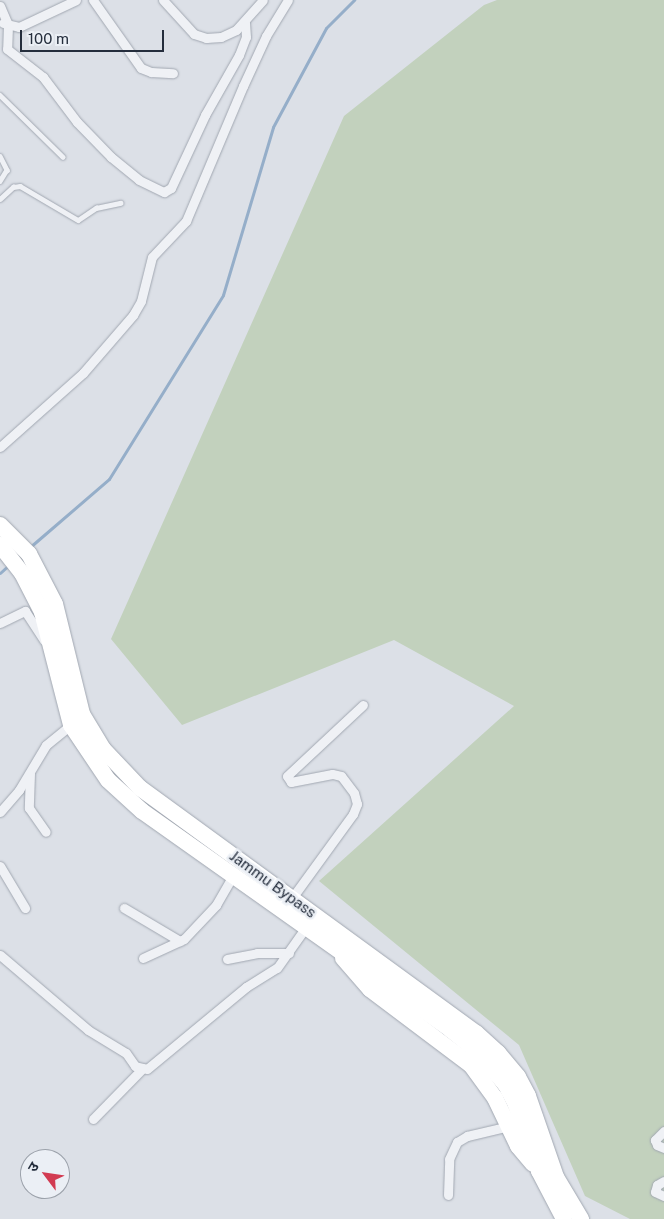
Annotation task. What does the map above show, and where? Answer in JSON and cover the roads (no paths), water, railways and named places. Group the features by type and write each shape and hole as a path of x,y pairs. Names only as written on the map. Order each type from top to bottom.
{"highway":[{"name":"Jammu Bypass","path":"0,525 15,537 36,581 71,725 108,780 124,797 476,1050 506,1085 516,1105 539,1172 564,1219"},
{"name":"Jammu Bypass","path":"0,545 36,581 55,604 82,714 103,748 140,788 476,1033 498,1053 518,1077 528,1096 556,1177 581,1219"},
{"path":"338,950 348,967 370,989 470,1066 495,1098 518,1146 539,1172"}],"street":[{"path":"4,24 19,27 76,0"},
{"path":"93,0 141,68 151,72 173,73"},
{"path":"163,0 199,37 221,37 236,30 263,0"},
{"path":"0,447 83,373 133,315 141,301 152,257 186,220 258,52 288,0"},
{"path":"0,6 7,49 43,76 77,122 111,157 139,180 164,192 173,184 208,108 240,55 246,36 245,21"},
{"path":"0,623 22,611 27,612 51,648"},
{"path":"292,898 353,814 357,804 354,793 341,776 332,774 291,782 287,776 363,705"},
{"path":"0,812 46,745 71,725"},
{"path":"30,770 29,808 46,832"},
{"path":"0,866 25,908"},
{"path":"143,958 180,942 216,905 234,876"},
{"path":"124,908 180,942"},
{"path":"0,954 88,1030 126,1053 132,1064 143,1068 154,1066 162,1054 246,987 277,968 306,927"},
{"path":"227,959 257,953 289,953"},
{"path":"93,1119 143,1068"},
{"path":"448,1195 448,1159 457,1142 467,1136 509,1126"},
{"path":"664,1131 655,1140 656,1145 664,1148"},
{"path":"664,1181 657,1185 655,1192 664,1196"}],"lane":[{"path":"0,95 63,157"},
{"path":"0,156 7,170 0,181"},
{"path":"0,199 13,187 20,186 78,220 96,208 120,203"}],"waterway":[{"path":"30,547 109,479 223,295 273,127 326,28 354,0"},
{"path":"0,573 9,565"}]}
